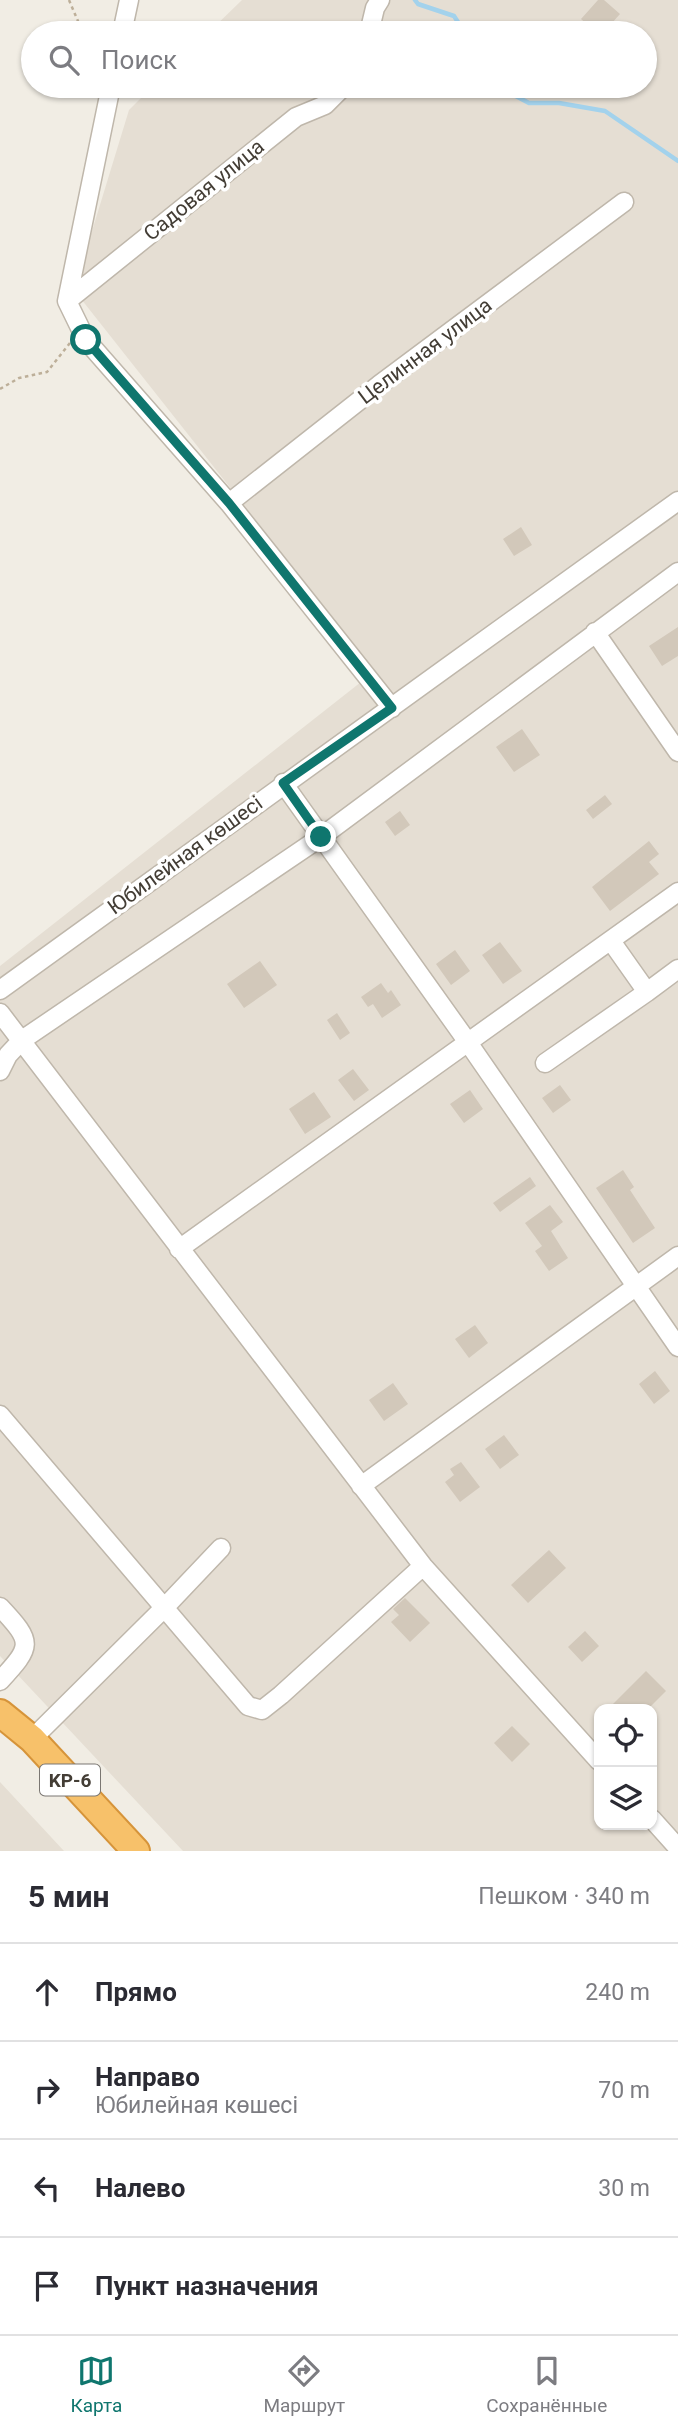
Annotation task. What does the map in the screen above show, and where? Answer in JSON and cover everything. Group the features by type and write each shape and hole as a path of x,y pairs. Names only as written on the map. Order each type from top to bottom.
{"highway":[{"name":"KP-6","path":"0,1713 32,1740 136,1851"}],"street":[{"path":"125,21 129,0"},
{"path":"372,21 380,0"},
{"path":"109,98 67,301 95,351 229,503 392,708"},
{"name":"Садовая улица","path":"67,301 296,117 325,105 332,98"},
{"name":"Целинная улица","path":"229,503 379,384 624,202"},
{"name":"Юбилейная көшесі","path":"0,990 283,783 392,708 678,501"},
{"path":"0,1071 8,1055 22,1040 321,837 678,572"},
{"path":"596,632 678,752"},
{"path":"283,783 467,1041 678,1348"},
{"path":"179,1249 678,892"},
{"path":"611,941 647,992"},
{"path":"545,1063 678,969"},
{"path":"0,1013 423,1566 594,1755"},
{"path":"361,1486 678,1256"},
{"path":"0,1415 248,1706 262,1710 423,1566"},
{"path":"32,1740 221,1548"},
{"path":"0,1607 20,1629 25,1642 23,1656 0,1681"},
{"path":"657,1825 678,1848"}],"path":[{"path":"69,0 78,21"},
{"path":"0,389 19,378 47,372 80,328"}],"shaded area":[{"path":"242,0 678,0 678,1851 183,1851 0,1656 0,966 375,671 74,290 129,110 141,98 657,98 657,21 220,21"},
{"path":"0,1782 64,1851 0,1851"}],"building":[{"path":"598,0 604,0 620,14 614,21 581,19"},
{"path":"521,527 532,545 514,556 503,539"},
{"path":"678,627 678,656 662,666 649,646"},
{"path":"522,729 540,755 514,772 496,747"},
{"path":"605,795 612,804 593,819 586,810"},
{"path":"400,811 410,825 395,836 385,822"},
{"path":"649,841 659,854 649,862 659,874 610,911 592,887"},
{"path":"500,942 522,971 503,984 482,955"},
{"path":"455,950 470,971 451,985 436,964"},
{"path":"260,961 277,985 244,1008 227,984"},
{"path":"381,983 388,993 391,990 401,1005 382,1018 373,1004 368,1007 361,997"},
{"path":"337,1013 350,1033 340,1040 327,1020"},
{"path":"353,1069 369,1090 354,1101 338,1080"},
{"path":"560,1085 571,1100 553,1113 542,1098"},
{"path":"470,1090 483,1109 464,1123 450,1104"},
{"path":"314,1092 331,1117 305,1134 289,1109"},
{"path":"623,1170 634,1187 630,1190 655,1228 633,1243 596,1188"},
{"path":"530,1177 536,1186 500,1212 493,1203"},
{"path":"550,1205 563,1222 551,1231 568,1258 549,1271 535,1251 542,1246 525,1223"},
{"path":"475,1325 488,1343 469,1358 455,1339"},
{"path":"655,1371 670,1391 654,1404 639,1384"},
{"path":"393,1383 408,1404 384,1421 369,1400"},
{"path":"504,1435 519,1455 500,1469 485,1449"},
{"path":"461,1462 480,1487 460,1502 445,1482 454,1475 450,1469"},
{"path":"549,1550 566,1568 528,1603 511,1585"},
{"path":"405,1598 430,1623 410,1642 391,1622 399,1615 393,1609"},
{"path":"585,1631 599,1646 582,1662 568,1647"},
{"path":"646,1671 666,1691 653,1704 613,1704"},
{"path":"512,1726 530,1744 512,1762 494,1743"}],"waterway":[{"path":"415,0 418,4 454,16 457,21"},
{"path":"520,98 529,103 559,103 605,111 678,161"}],"route":[{"path":"86,340 229,503 392,708 283,783 321,837"}]}
